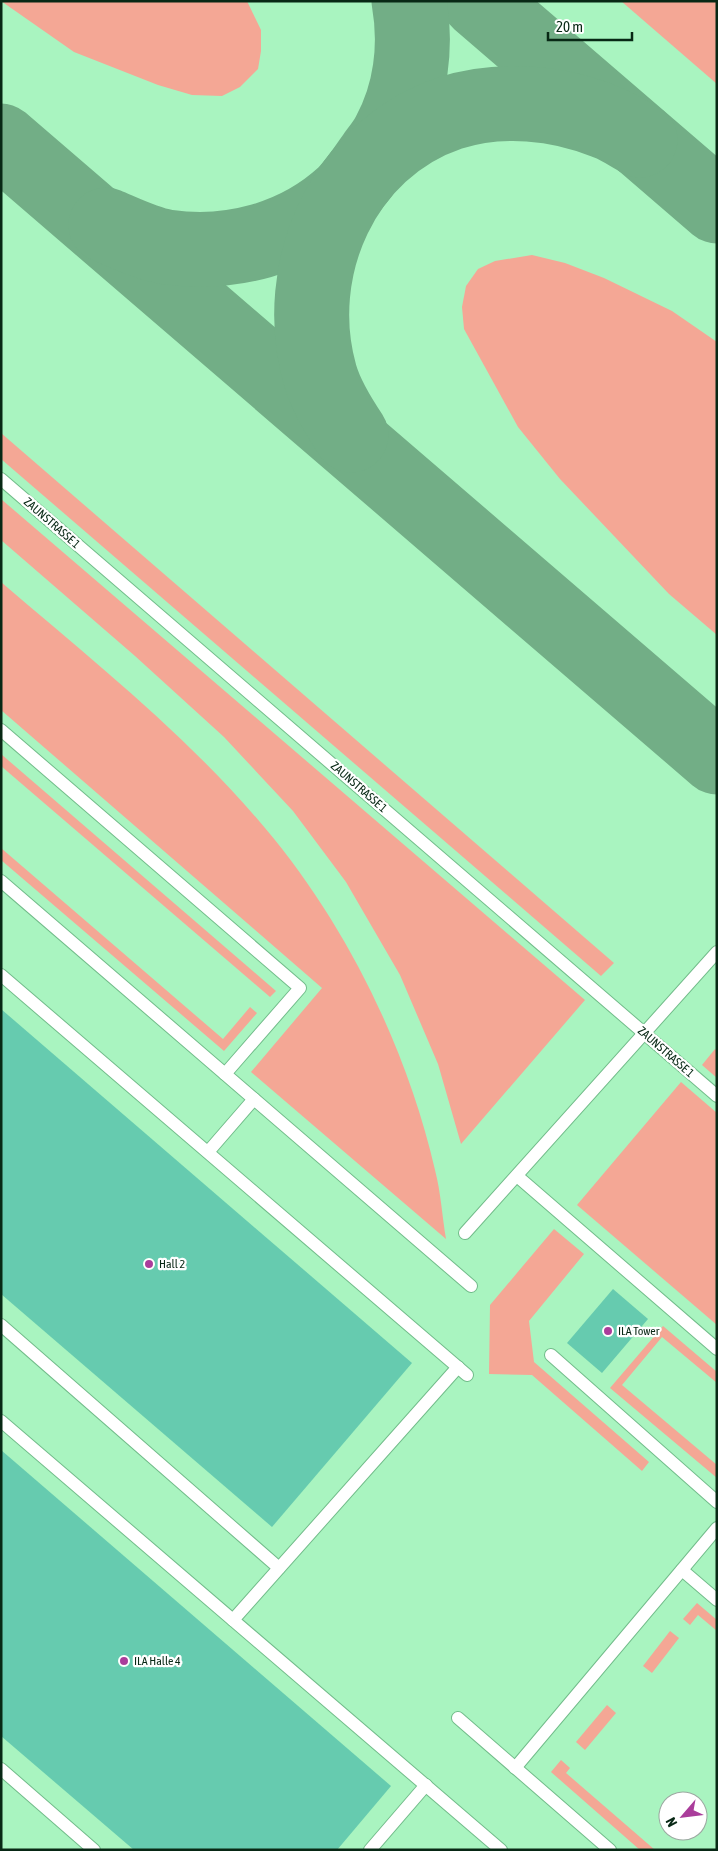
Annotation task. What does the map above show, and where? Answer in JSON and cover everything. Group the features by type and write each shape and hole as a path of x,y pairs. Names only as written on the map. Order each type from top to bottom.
{"lane":[{"name":"ZAUNSTRASSE 1","path":"1,479 717,1096"},
{"path":"1,730 300,988 225,1074"},
{"path":"1,881 471,1286"},
{"path":"465,1233 717,952"},
{"path":"1,975 462,1371 233,1620"},
{"path":"208,1152 254,1099"},
{"path":"516,1176 717,1349"},
{"path":"1,1325 279,1568"},
{"path":"551,1355 717,1502"},
{"path":"1,1421 501,1850"},
{"path":"515,1768 717,1528"},
{"path":"682,1570 717,1600"},
{"path":"458,1718 610,1850"},
{"path":"1,1770 94,1850"},
{"path":"370,1850 426,1785"}],"shaded area":[{"path":"1,1 247,1 261,30 261,51 258,69 240,87 222,96 192,95 158,85 74,52"},
{"path":"621,1 717,1 717,84"},
{"path":"532,255 565,263 604,278 672,311 717,342 717,635 669,594 560,479 518,427 464,329 462,307 466,286 478,269 495,261"},
{"path":"1,433 614,963 601,976 1,459"},
{"path":"1,499 585,1000 461,1144 438,1064 400,975 346,882 293,811 224,737 135,656 1,540"},
{"path":"1,582 172,730 204,762 265,828 322,905 370,989 408,1079 423,1124 435,1170 446,1239 251,1072 322,988 1,710"},
{"path":"1,754 276,991 270,997 1,766"},
{"path":"1,848 223,1039 250,1007 257,1013 224,1051 1,860"},
{"path":"715,1049 717,1051 717,1078 702,1065"},
{"path":"681,1082 717,1113 717,1325 577,1205"},
{"path":"554,1229 584,1254 529,1321 534,1362 649,1462 642,1471 532,1375 489,1374 490,1305"},
{"path":"663,1326 717,1372 717,1383 662,1337 622,1385 717,1465 717,1478 610,1388"},
{"path":"697,1603 717,1620 717,1631 698,1615 690,1625 683,1619"},
{"path":"670,1631 679,1638 652,1673 643,1666"},
{"path":"607,1705 616,1713 585,1750 576,1742"},
{"path":"561,1760 570,1768 566,1773 655,1850 640,1850 551,1772"}],"building":[{"name":"Hall 2","path":"1,1009 412,1363 272,1527 1,1294"},
{"name":"ILA Tower","path":"613,1289 648,1319 602,1373 567,1343"},
{"name":"ILA Halle 4","path":"1,1450 391,1786 337,1850 134,1850 1,1736"}],"taxiway":[{"path":"106,225 159,246 214,249 261,241 284,233 305,223 325,210 344,195 356,181 386,140 397,119 407,86 412,52 409,1"},
{"path":"479,1 717,206"},
{"path":"351,435 329,398 320,375 313,335 313,294 320,255 334,218 354,184 380,154 412,130 450,113 489,105 529,104 568,110 588,115 615,126 640,140"},
{"path":"1,141 717,757"}],"place":[{"name":"Hall 2","path":"149,1264"},
{"name":"ILA Tower","path":"608,1331"},
{"name":"ILA Halle 4","path":"124,1661"}]}
